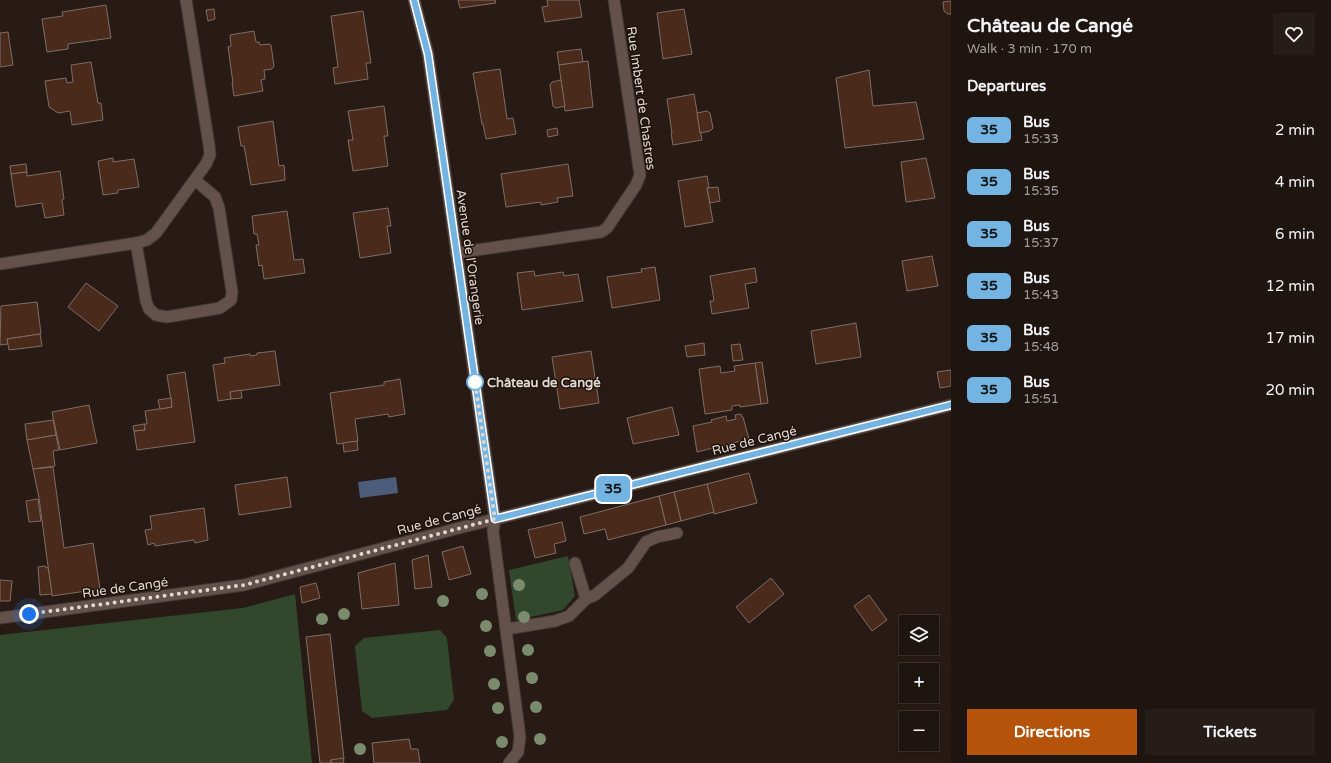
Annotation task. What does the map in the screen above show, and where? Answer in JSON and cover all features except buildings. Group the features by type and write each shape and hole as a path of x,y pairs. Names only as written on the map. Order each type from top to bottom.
{"street":[{"path":"0,264 136,244 147,240 156,232 195,180 206,164 210,155 186,0"},
{"name":"Avenue de l'Orangerie","path":"414,0 428,54 495,519 493,531 520,737 518,752 509,763"},
{"name":"Rue Imbert de Chastres","path":"456,253 601,232 607,228 636,185 640,176 614,0"},
{"path":"136,244 146,301 150,310 156,315 167,317 220,308 231,300 232,292 219,208 215,197 195,180"},
{"name":"Rue de Cangé","path":"0,618 244,585 495,519 951,405"},
{"path":"507,629 555,621 570,616 586,599 596,595 628,568 646,542 657,537 677,533"},
{"path":"575,563 586,599"}],"green space":[{"path":"568,556 575,596 563,610 516,620 509,570"},
{"path":"295,594 312,763 0,763 0,635 243,608"},
{"path":"440,630 447,638 454,700 447,710 372,718 362,711 355,646 364,638"}],"water":[{"path":"396,477 398,493 360,498 358,482"}],"bus line":[{"name":"35","path":"414,0 428,54 495,519 951,405"}],"place":[{"name":"Château de Cangé","path":"475,382"}],"route":[{"path":"29,614 244,585 495,519 475,382"}]}
